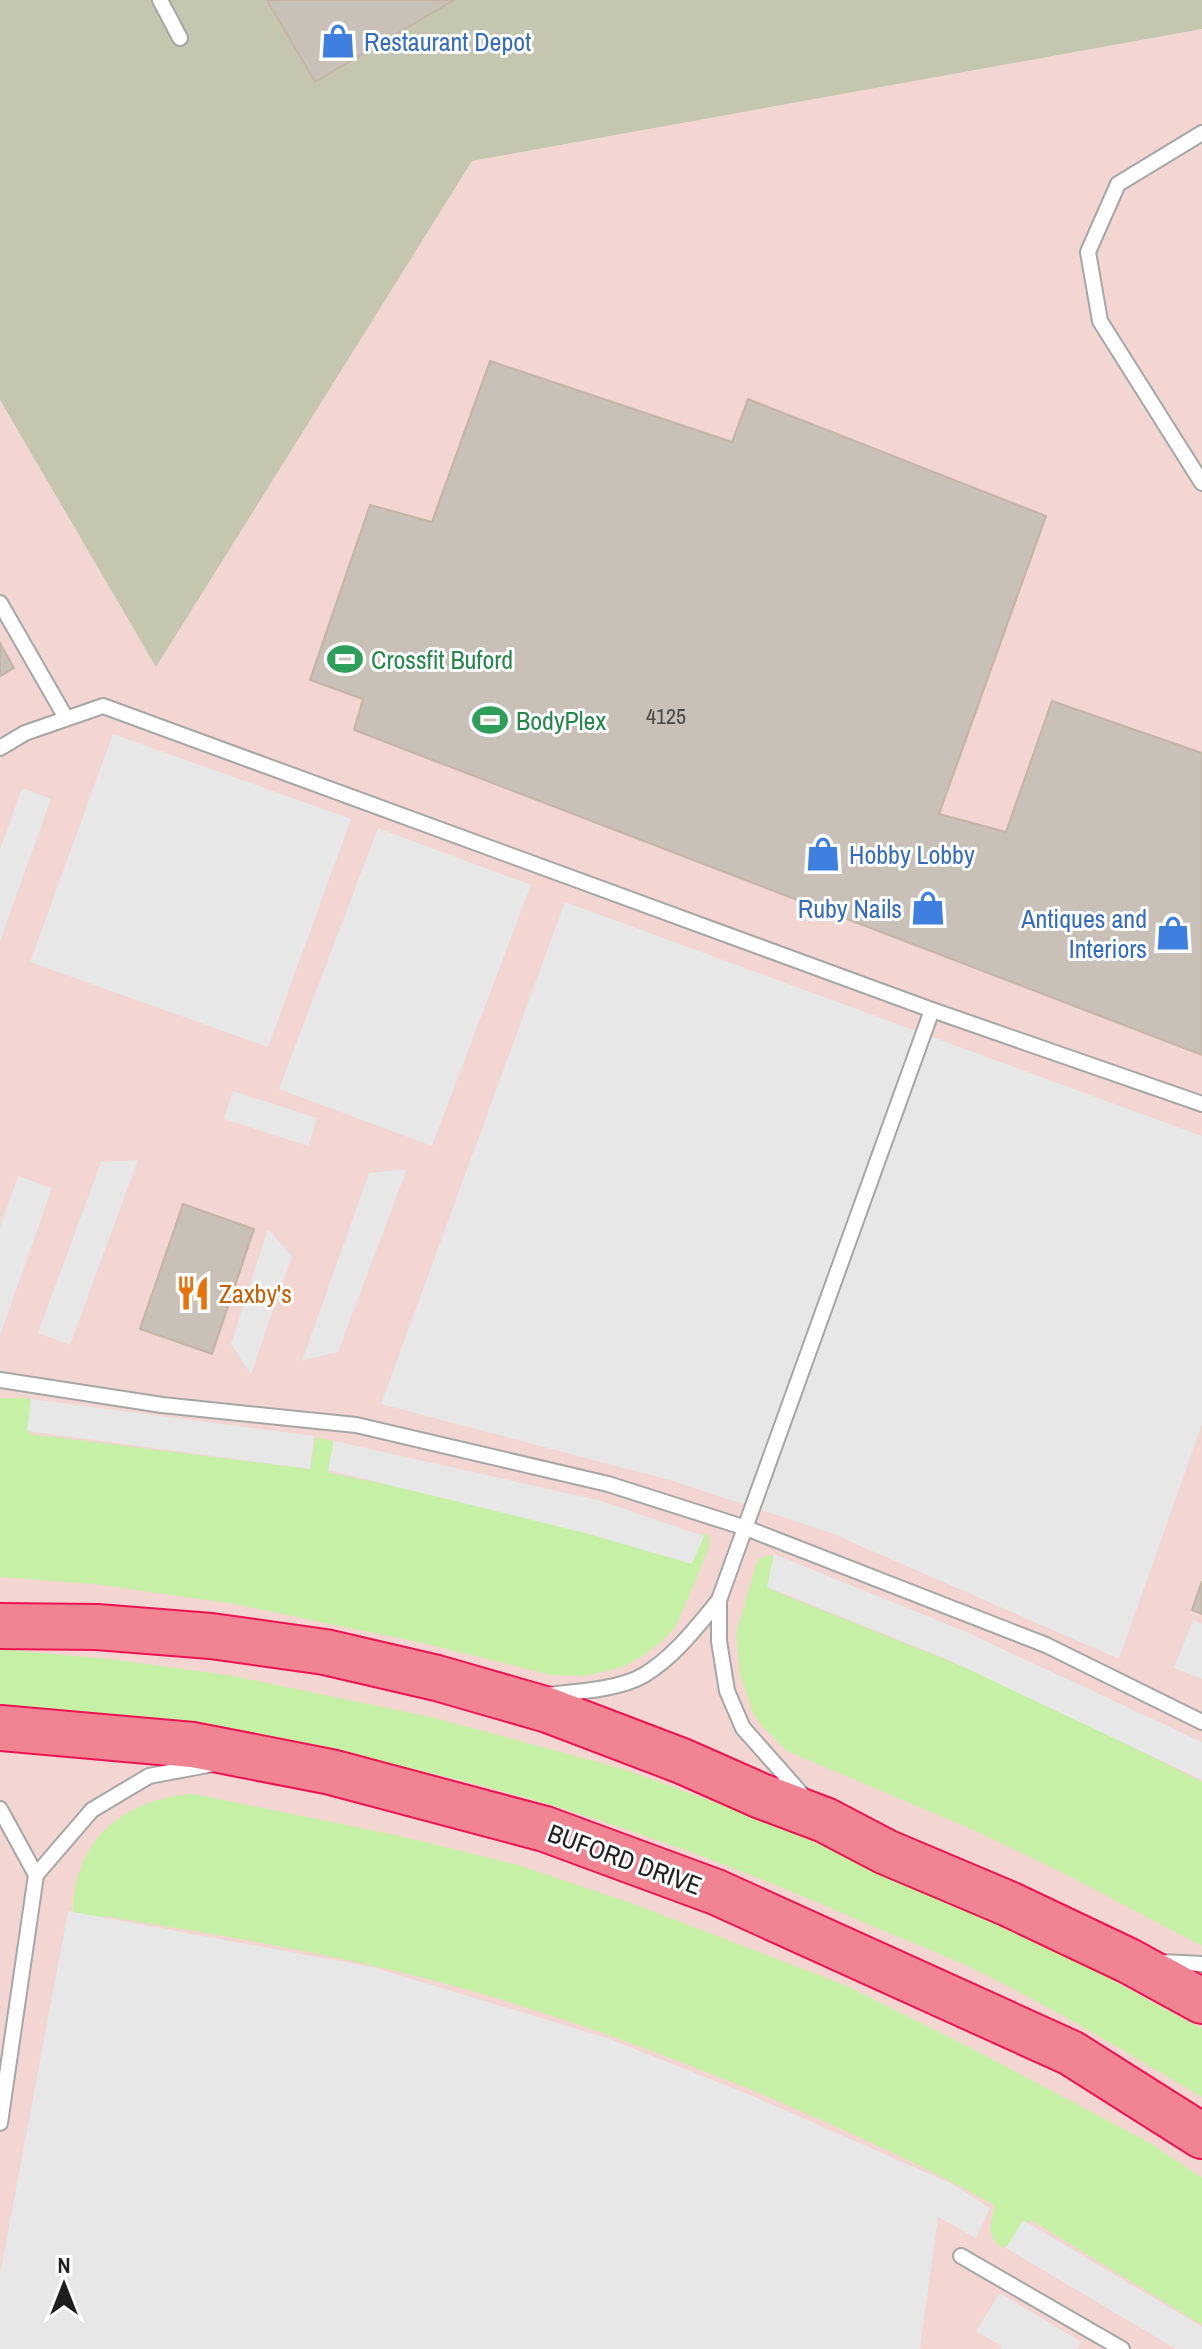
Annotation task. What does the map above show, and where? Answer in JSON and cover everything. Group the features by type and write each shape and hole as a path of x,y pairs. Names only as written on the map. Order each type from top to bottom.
{"highway":[{"path":"0,1626 97,1627 211,1636 325,1652 437,1678 548,1710 825,1820 886,1852 1009,1904 1129,1961 1202,2001"},
{"name":"BUFORD DRIVE","path":"0,1728 193,1745 331,1772 545,1829 716,1892 1071,2053 1202,2136"}],"lane":[{"path":"160,0 180,38"},
{"path":"1202,133 1118,184 1088,252 1100,321 1202,483"},
{"path":"0,603 66,718"},
{"path":"0,748 25,733 103,706 932,1010 1202,1104"},
{"path":"509,1699 601,1689 642,1676 683,1644 719,1600 932,1010"},
{"path":"0,1380 162,1405 356,1425 608,1484 746,1528 1046,1645 1202,1722"},
{"path":"719,1600 719,1641 727,1691 743,1728 825,1820"},
{"path":"0,2123 36,1875 92,1810 149,1776 252,1757"},
{"path":"0,1809 36,1875"},
{"path":"1129,1961 1202,1964"},
{"path":"961,2256 1113,2347"}],"shaded area":[{"path":"0,0 1202,0 1202,29 472,161 156,667 0,400"},
{"path":"1202,29 1202,2349 0,2349 0,400 156,666 472,161"},
{"path":"113,734 351,819 268,1047 30,962"},
{"path":"22,788 51,799 0,941 0,850"},
{"path":"378,828 531,885 432,1146 279,1089"},
{"path":"565,902 1202,1136 1202,1424 1119,1659 831,1533 673,1481 381,1404"},
{"path":"233,1091 317,1118 308,1146 224,1119"},
{"path":"138,1160 70,1345 38,1333 101,1162"},
{"path":"407,1169 338,1352 302,1361 369,1173"},
{"path":"18,1176 52,1188 0,1336 0,1227"},
{"path":"268,1229 292,1256 251,1374 231,1344"},
{"path":"31,1399 314,1436 310,1469 27,1431"},
{"path":"334,1441 598,1500 704,1536 692,1564 585,1533 328,1470"},
{"path":"774,1554 964,1631 1202,1742 1202,1780 951,1661 767,1587"},
{"path":"1193,1620 1202,1624 1202,1679 1174,1668"},
{"path":"68,1911 372,1967 607,2038 755,2097 952,2184 990,2208 976,2238 938,2217 920,2349 0,2349 0,2274"},
{"path":"1023,2220 1202,2327 1202,2349 1176,2349 1006,2248"},
{"path":"1000,2293 1081,2342 1077,2349 1000,2349 1001,2346 976,2331"}],"green space":[{"path":"0,1398 29,1398 32,1402 30,1434 310,1469 316,1437 332,1441 334,1447 329,1473 419,1491 696,1535 706,1534 709,1536 709,1548 676,1626 663,1640 623,1667 585,1676 552,1675 427,1644 235,1604 94,1584 0,1577"},
{"path":"768,1555 775,1559 769,1589 1004,1683 1202,1782 1202,1946 976,1831 787,1751 761,1725 753,1712 740,1674 736,1634 756,1565 759,1559"},
{"path":"0,1649 117,1660 233,1676 435,1718 623,1769 802,1834 1039,1940 1202,2029 1202,2097 1048,2007 966,1965 755,1877 594,1819 486,1787 349,1755 210,1730 0,1704"},
{"path":"194,1794 400,1836 518,1865 631,1903 845,1985 967,2046 1150,2143 1202,2178 1202,2325 1031,2220 1003,2248 992,2234 994,2205 963,2188 838,2127 601,2032 458,1987 329,1956 104,1916 99,1921 73,1920 81,1869 91,1848 105,1830 144,1805"}],"building":[{"name":"Restaurant Depot","path":"267,0 454,0 315,82"},
{"path":"490,361 732,442 748,399 1046,516 939,814 1006,832 1052,701 1202,753 1202,1055 354,730 363,699 310,680 370,505 432,522"},
{"path":"0,643 14,668 0,676"},
{"name":"Zaxby's","path":"183,1204 254,1229 212,1354 140,1329"},
{"path":"1202,1581 1202,1614 1192,1610"}],"place":[{"name":"Restaurant Depot","path":"338,41"},
{"name":"Crossfit Buford","path":"345,659"},
{"name":"BodyPlex","path":"490,720"},
{"name":"Hobby Lobby","path":"823,854"},
{"name":"Ruby Nails","path":"928,908"},
{"name":"Antiques and Interiors","path":"1173,933"},
{"name":"Zaxby's","path":"193,1293"}]}
